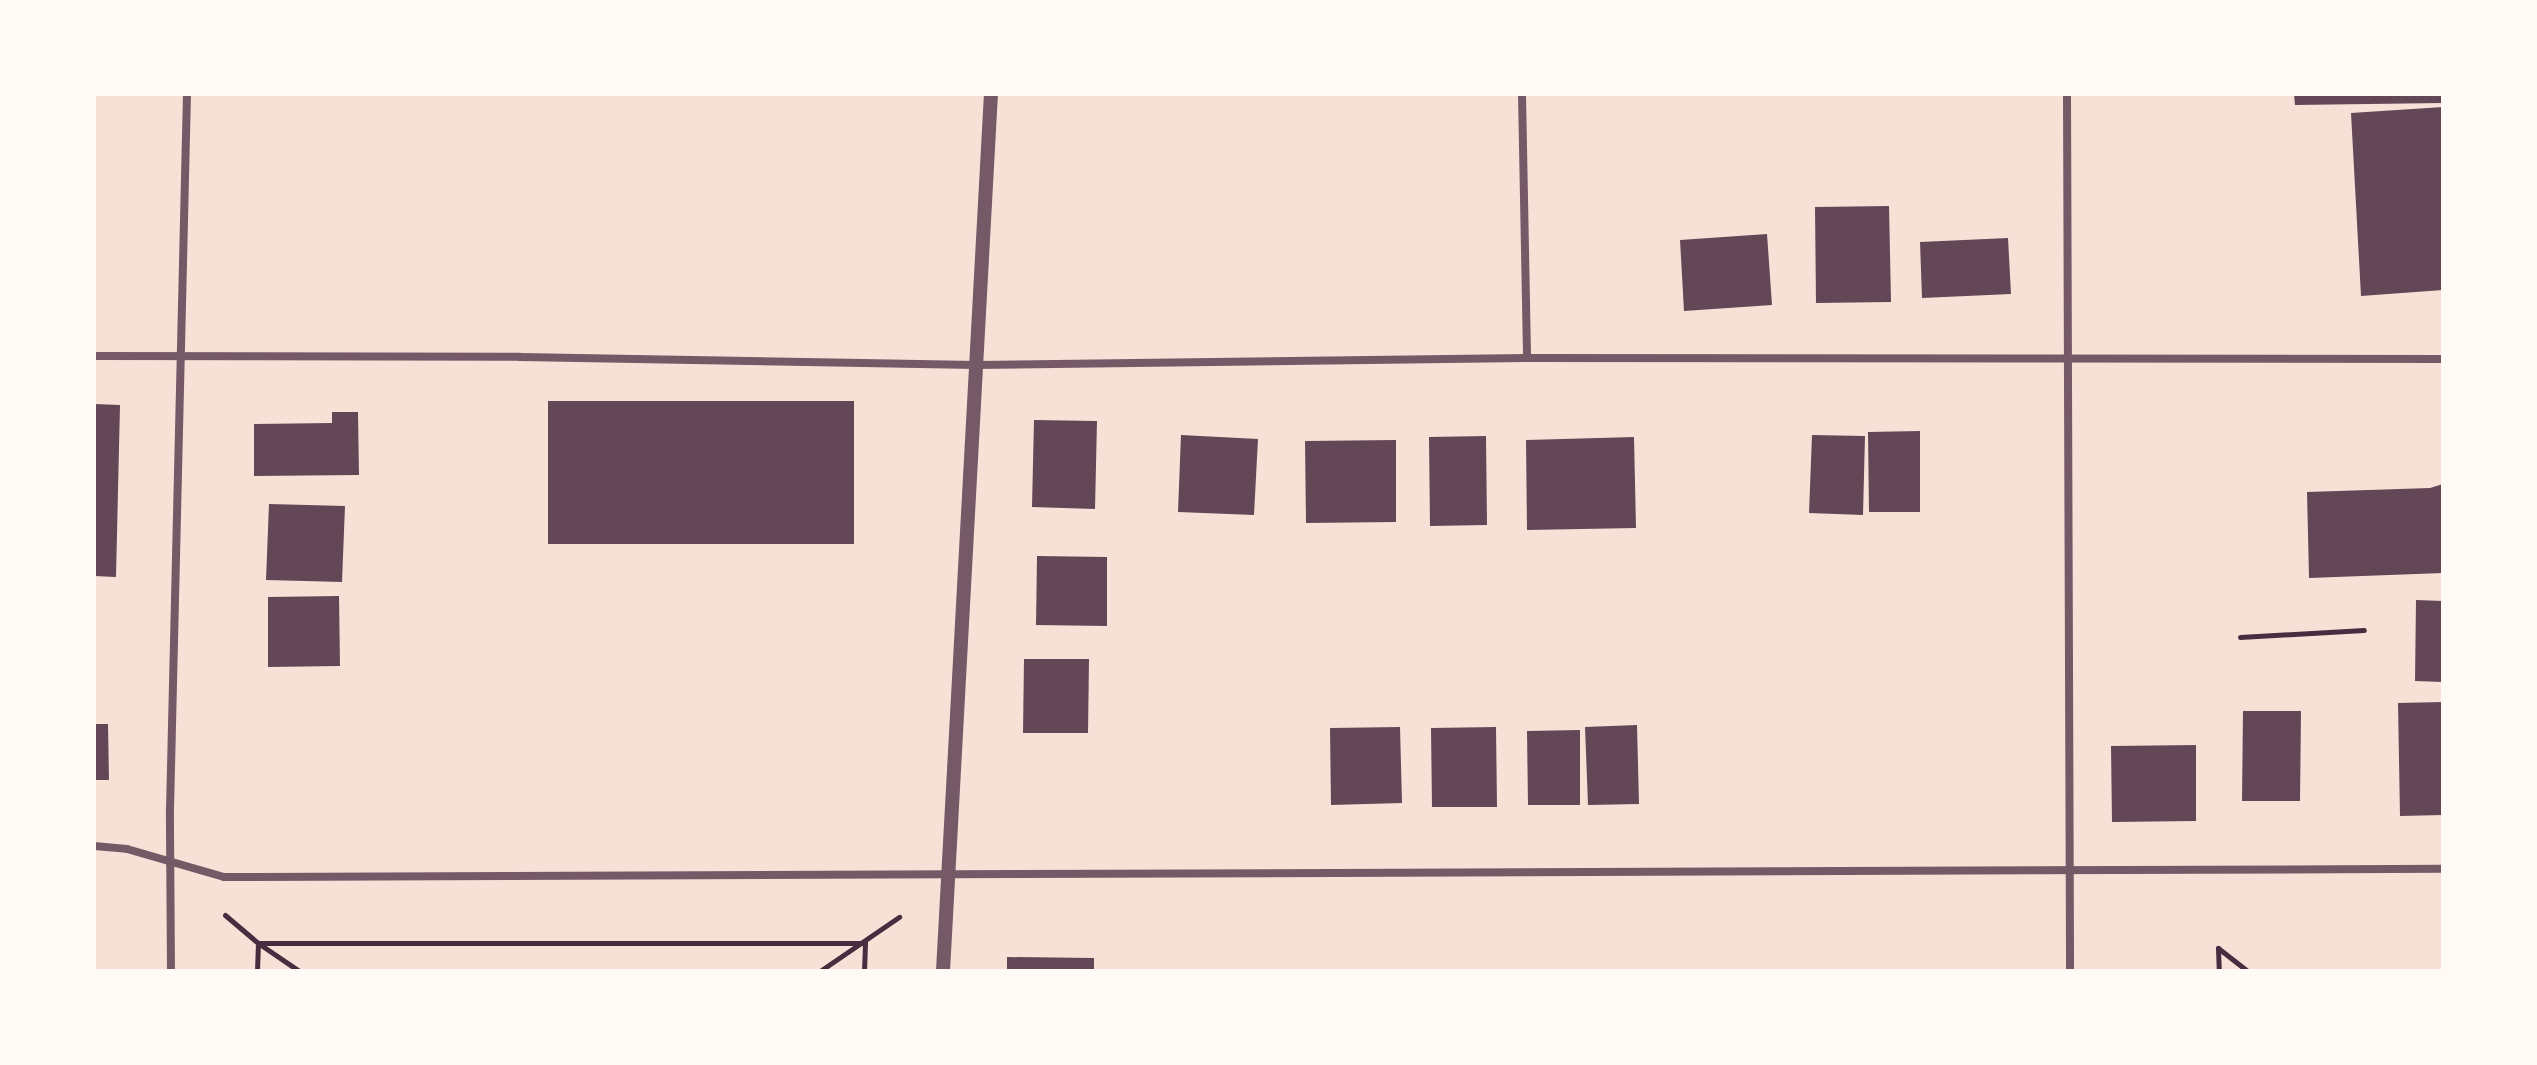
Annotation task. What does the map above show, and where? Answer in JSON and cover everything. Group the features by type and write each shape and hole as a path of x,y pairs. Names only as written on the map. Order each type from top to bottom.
{"street":[{"path":"171,971 187,94"},
{"path":"943,971 991,94"},
{"path":"1522,94 1527,358"},
{"path":"2067,94 2070,971"},
{"path":"94,356 520,357 976,365 1527,358 2443,359"},
{"path":"94,846 127,849 224,877 2443,869"}],"path":[{"path":"2240,637 2364,630"},
{"path":"225,915 258,943 299,971"},
{"path":"820,971 899,917"},
{"path":"258,943 865,943"},
{"path":"257,971 258,943"},
{"path":"864,971 865,943"},
{"path":"2219,971 2218,948 2247,971"}],"building":[{"path":"2294,94 2443,94 2443,103 2295,105"},
{"path":"2443,107 2443,290 2361,296 2351,113"},
{"path":"1889,206 1891,302 1816,303 1815,207"},
{"path":"1767,234 1772,305 1684,311 1680,240"},
{"path":"2008,238 2011,294 1922,298 1920,242"},
{"path":"548,401 854,401 854,544 548,544"},
{"path":"94,404 120,405 116,577 94,576"},
{"path":"332,412 358,412 359,475 254,476 254,424 332,423"},
{"path":"1034,420 1097,421 1095,509 1032,507"},
{"path":"1920,431 1920,512 1869,512 1868,432"},
{"path":"1181,435 1258,439 1254,515 1178,512"},
{"path":"1812,435 1865,436 1863,515 1809,513"},
{"path":"1486,436 1487,525 1430,526 1429,437"},
{"path":"1634,437 1636,528 1527,530 1526,440"},
{"path":"1396,440 1396,522 1306,523 1305,441"},
{"path":"2443,484 2443,573 2309,578 2307,492 2430,488"},
{"path":"269,504 345,506 342,582 266,580"},
{"path":"1037,556 1107,557 1107,626 1036,625"},
{"path":"339,596 340,666 268,667 268,597"},
{"path":"2416,600 2443,601 2443,682 2415,681"},
{"path":"1024,659 1089,659 1088,733 1023,733"},
{"path":"2443,702 2443,815 2400,816 2398,703"},
{"path":"2243,711 2301,711 2300,801 2242,801"},
{"path":"94,724 108,724 109,780 94,780"},
{"path":"1637,725 1639,804 1588,805 1585,727"},
{"path":"1400,727 1402,803 1331,805 1330,728"},
{"path":"1496,727 1497,807 1432,807 1431,728"},
{"path":"1580,730 1580,805 1528,805 1527,731"},
{"path":"2196,745 2196,821 2112,822 2111,746"},
{"path":"1007,957 1094,958 1094,971 1007,971"}]}
